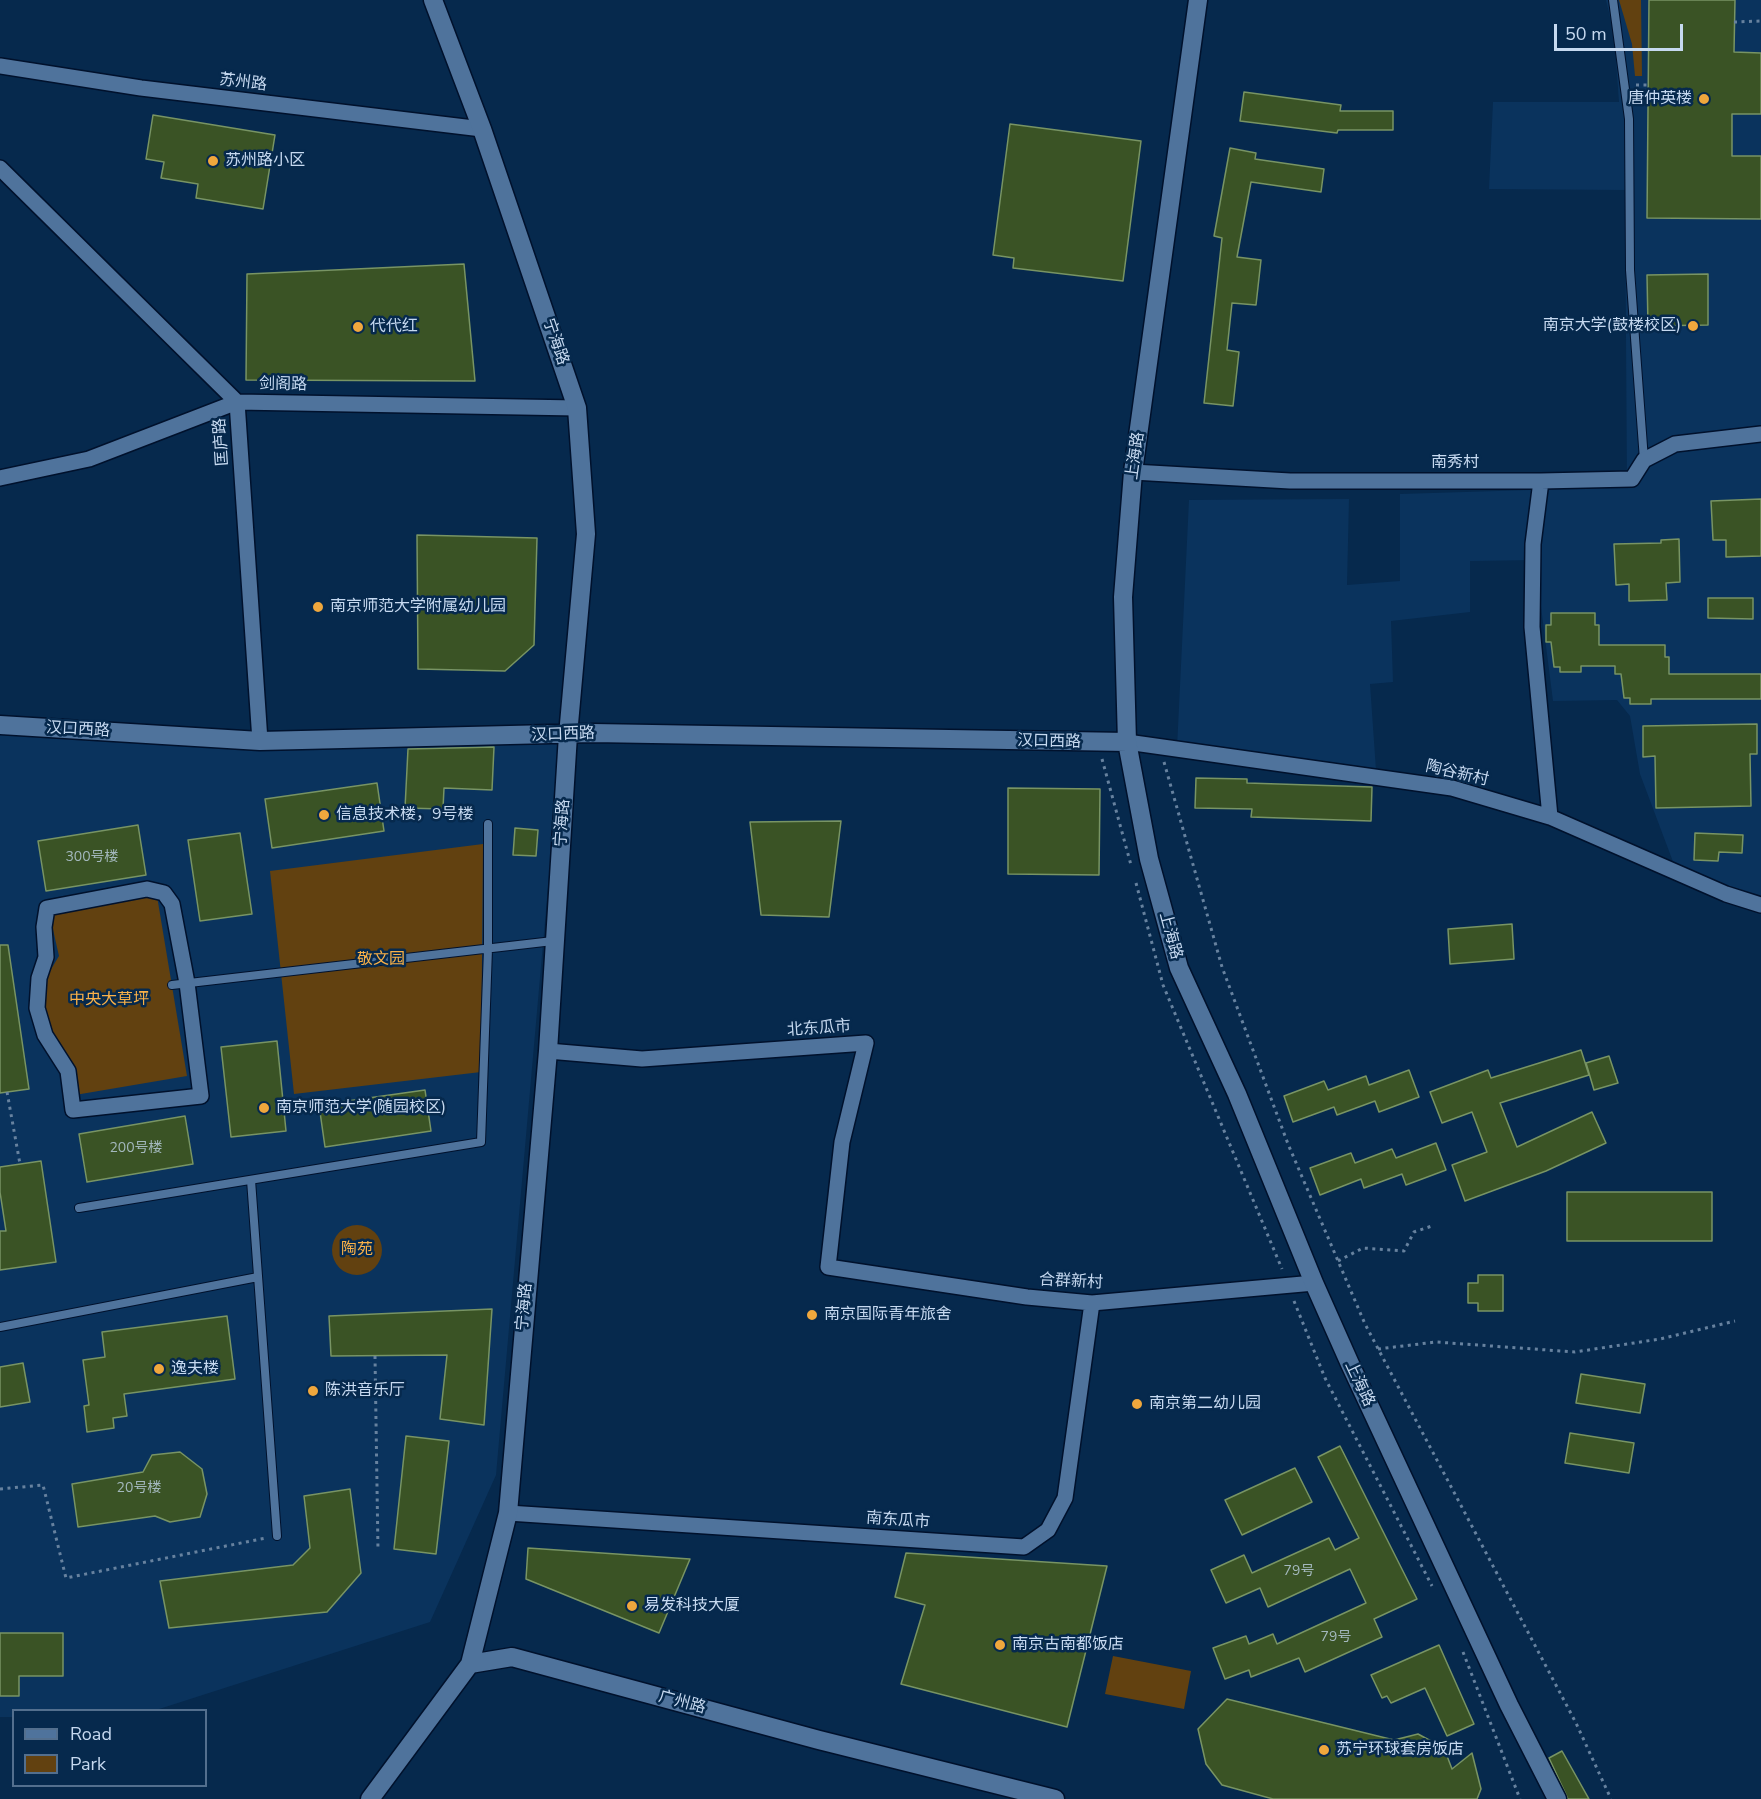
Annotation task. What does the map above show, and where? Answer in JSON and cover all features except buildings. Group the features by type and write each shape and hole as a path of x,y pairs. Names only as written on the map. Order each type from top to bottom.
{"street":[{"name":"宁海路","path":"433,0 482,129 577,408 586,534 568,735 548,1051 508,1513 470,1664"},
{"name":"上海路","path":"1198,0 1133,472 1123,597 1127,742 1149,859 1179,968 1237,1094 1314,1283 1509,1705 1557,1799"},
{"name":"苏州路","path":"0,66 141,88 482,129"},
{"name":"匡庐路","path":"0,168 237,402 260,741"},
{"name":"剑阁路","path":"0,478 88,459 237,402 577,408"},
{"name":"南秀村","path":"1133,472 1290,481 1632,479 1644,460 1675,444 1761,434"},
{"path":"1541,481 1533,544 1532,627 1550,817"},
{"name":"汉口西路","path":"0,725 260,741 593,733 1127,742"},
{"name":"陶谷新村","path":"1127,742 1452,788 1550,817 1725,894 1761,905"},
{"path":"147,889 164,893 172,904 180,984 201,1096 72,1110 68,1071 45,1035 37,1008 39,978 46,957 44,927 46,908 147,889"},
{"name":"北东瓜市","path":"548,1051 642,1059 866,1043 842,1142 828,1267"},
{"name":"合群新村","path":"828,1267 1027,1297 1092,1304 1314,1283"},
{"name":"南东瓜市","path":"508,1513 1024,1547 1048,1530 1065,1498 1092,1304"},
{"name":"广州路","path":"470,1664 512,1657 819,1740 1055,1799"},
{"path":"370,1799 470,1664"}],"lane":[{"path":"1613,0 1629,119 1630,270 1644,460"},
{"path":"79,1208 481,1142 488,949 488,824"},
{"path":"180,984 555,940"},
{"path":"251,1180 277,1536"},
{"path":"0,1327 258,1277"}],"path":[{"path":"1734,22 1761,21"},
{"path":"1160,748 1222,967 1288,1144 1365,1324 1576,1723 1611,1799"},
{"path":"7,1092 20,1164"},
{"path":"1338,1261 1363,1248 1404,1251 1414,1232 1432,1226"},
{"path":"1378,1349 1436,1342 1575,1353 1660,1339 1735,1321"},
{"path":"375,1356 378,1551"},
{"path":"0,1489 43,1485 66,1578 277,1536"}],"shaded area":[{"name":"南京大学(鼓楼校区)","path":"1606,0 1761,0 1761,898 1733,890 1675,867 1640,774 1630,716 1617,700 1553,701 1535,560 1470,561 1470,612 1391,621 1393,682 1370,684 1376,770 1177,748 1189,500 1349,499 1347,585 1400,581 1400,494 1627,487 1625,190 1489,189 1493,102 1619,102 1614,34"},
{"name":"南京师范大学(随园校区)","path":"0,731 561,740 496,1475 430,1622 159,1709 12,1709 12,1717 0,1717"}],"green space":[{"path":"1619,0 1641,0 1642,76 1635,76 1632,44"},
{"name":"敬文园","path":"483,844 481,1072 294,1094 270,871"},
{"name":"中央大草坪","path":"157,896 187,1076 75,1095 39,1000 41,986 59,956 49,912"},
{"name":"陶苑","path":"357,1225 366,1227 377,1236 382,1250 380,1259 371,1270 357,1275 348,1273 337,1264 332,1250 334,1241 343,1230"},
{"path":"1113,1656 1191,1671 1184,1709 1105,1694"}],"place":[{"name":"唐仲英楼","path":"1704,99"},
{"name":"苏州路小区","path":"213,161"},
{"name":"南京大学(鼓楼校区)","path":"1693,326"},
{"name":"代代红","path":"358,327"},
{"name":"南京师范大学附属幼儿园","path":"318,607"},
{"name":"信息技术楼，9号楼","path":"324,815"},
{"name":"南京师范大学(随园校区)","path":"264,1108"},
{"name":"南京国际青年旅舍","path":"812,1315"},
{"name":"逸夫楼","path":"159,1369"},
{"name":"陈洪音乐厅","path":"313,1391"},
{"name":"南京第二幼儿园","path":"1137,1404"},
{"name":"易发科技大厦","path":"632,1606"},
{"name":"南京古南都饭店","path":"1000,1645"},
{"name":"苏宁环球套房饭店","path":"1324,1750"}]}
